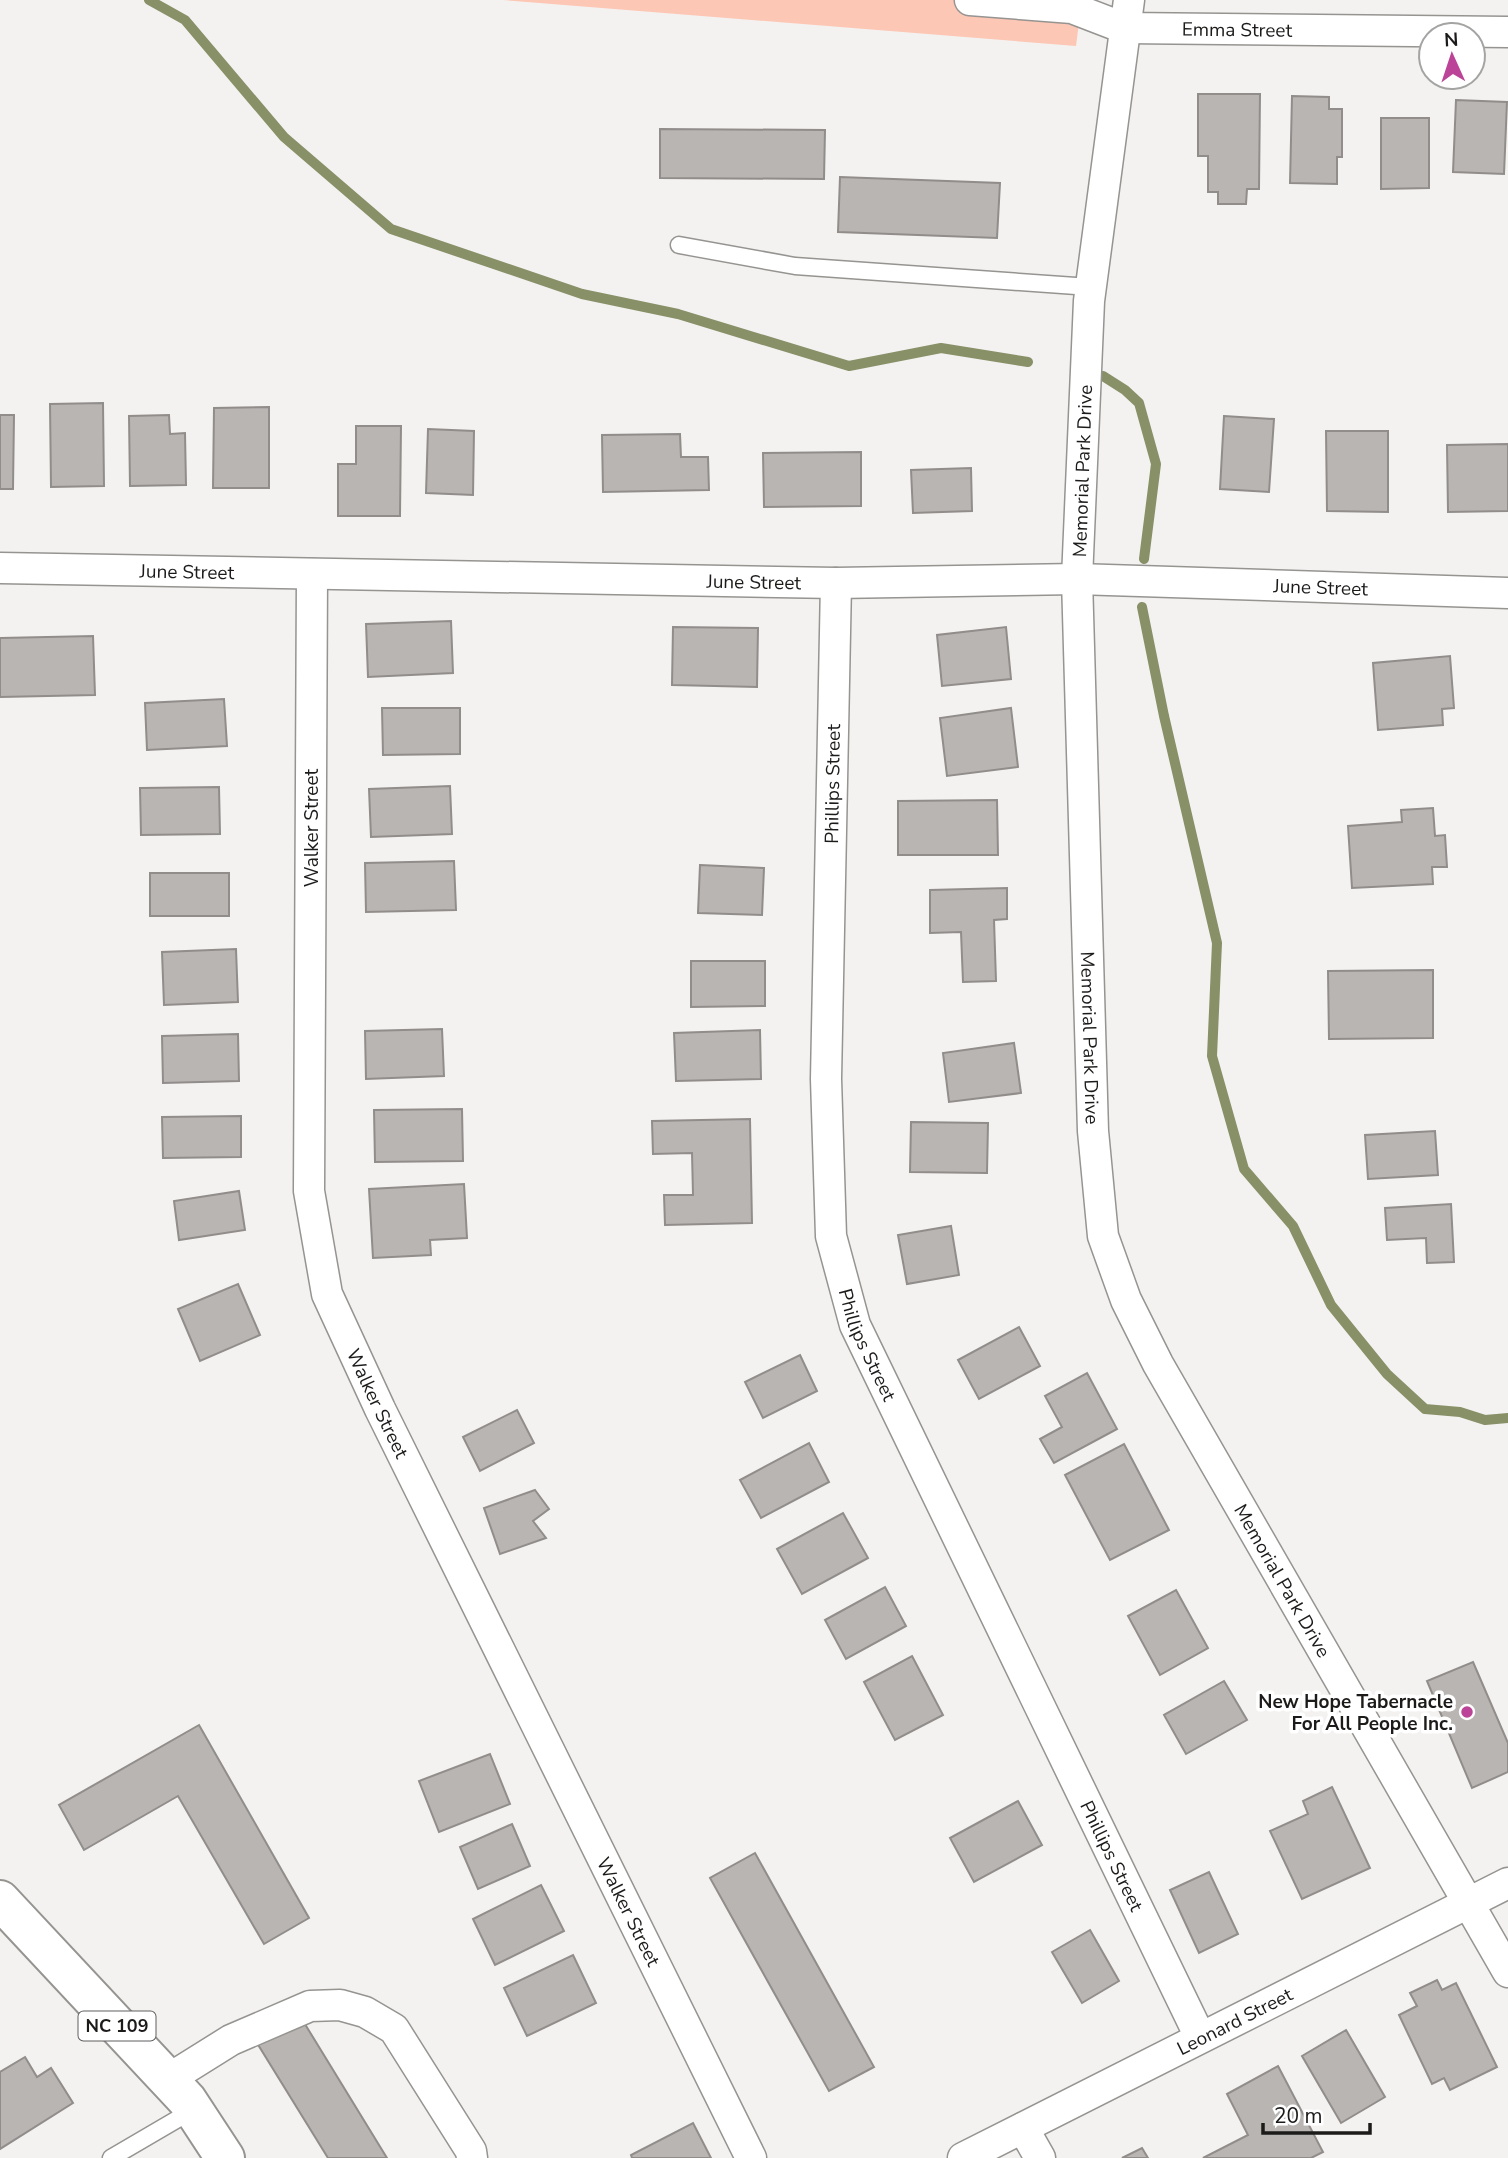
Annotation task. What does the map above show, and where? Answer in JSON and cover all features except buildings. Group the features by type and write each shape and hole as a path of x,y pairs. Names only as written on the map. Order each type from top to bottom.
{"main road":[{"name":"NC 109","path":"0,1900 167,2080 193,2110 225,2158"}],"street":[{"name":"Emma Street","path":"970,0 1127,14 1508,32"},
{"name":"Memorial Park Drive","path":"1127,14 1090,287 1077,579 1093,1131 1103,1236 1126,1300 1157,1364 1508,1972"},
{"name":"June Street","path":"0,568 836,583 1077,579 1508,593"},
{"name":"Walker Street","path":"312,574 309,1191 327,1294 392,1434 751,2158"},
{"name":"Phillips Street","path":"836,583 826,1079 831,1236 855,1325 1200,2037"},
{"name":"Leonard Street","path":"962,2158 1508,1883"},
{"path":"167,2080 231,2040 288,2015 310,2006 340,2005 365,2012 394,2029 471,2151 472,2158"},
{"path":"1023,2128 1040,2158"}],"lane":[{"path":"679,245 795,266 1090,287"},
{"path":"111,2158 193,2110"}],"shaded area":[{"path":"503,0 1082,0 1076,46"}],"waterway":[{"path":"149,0 185,20 284,137 391,229 582,294 678,314 849,366 941,348 1028,362"},
{"path":"1103,376 1139,403 1156,464 1144,559"},
{"path":"1142,607 1164,716 1217,943 1212,1056 1244,1169 1293,1226 1331,1305 1387,1374 1425,1409 1460,1412 1485,1420 1508,1418"}],"place":[{"name":"New Hope Tabernacle For All People Inc.","path":"1467,1712"}]}
